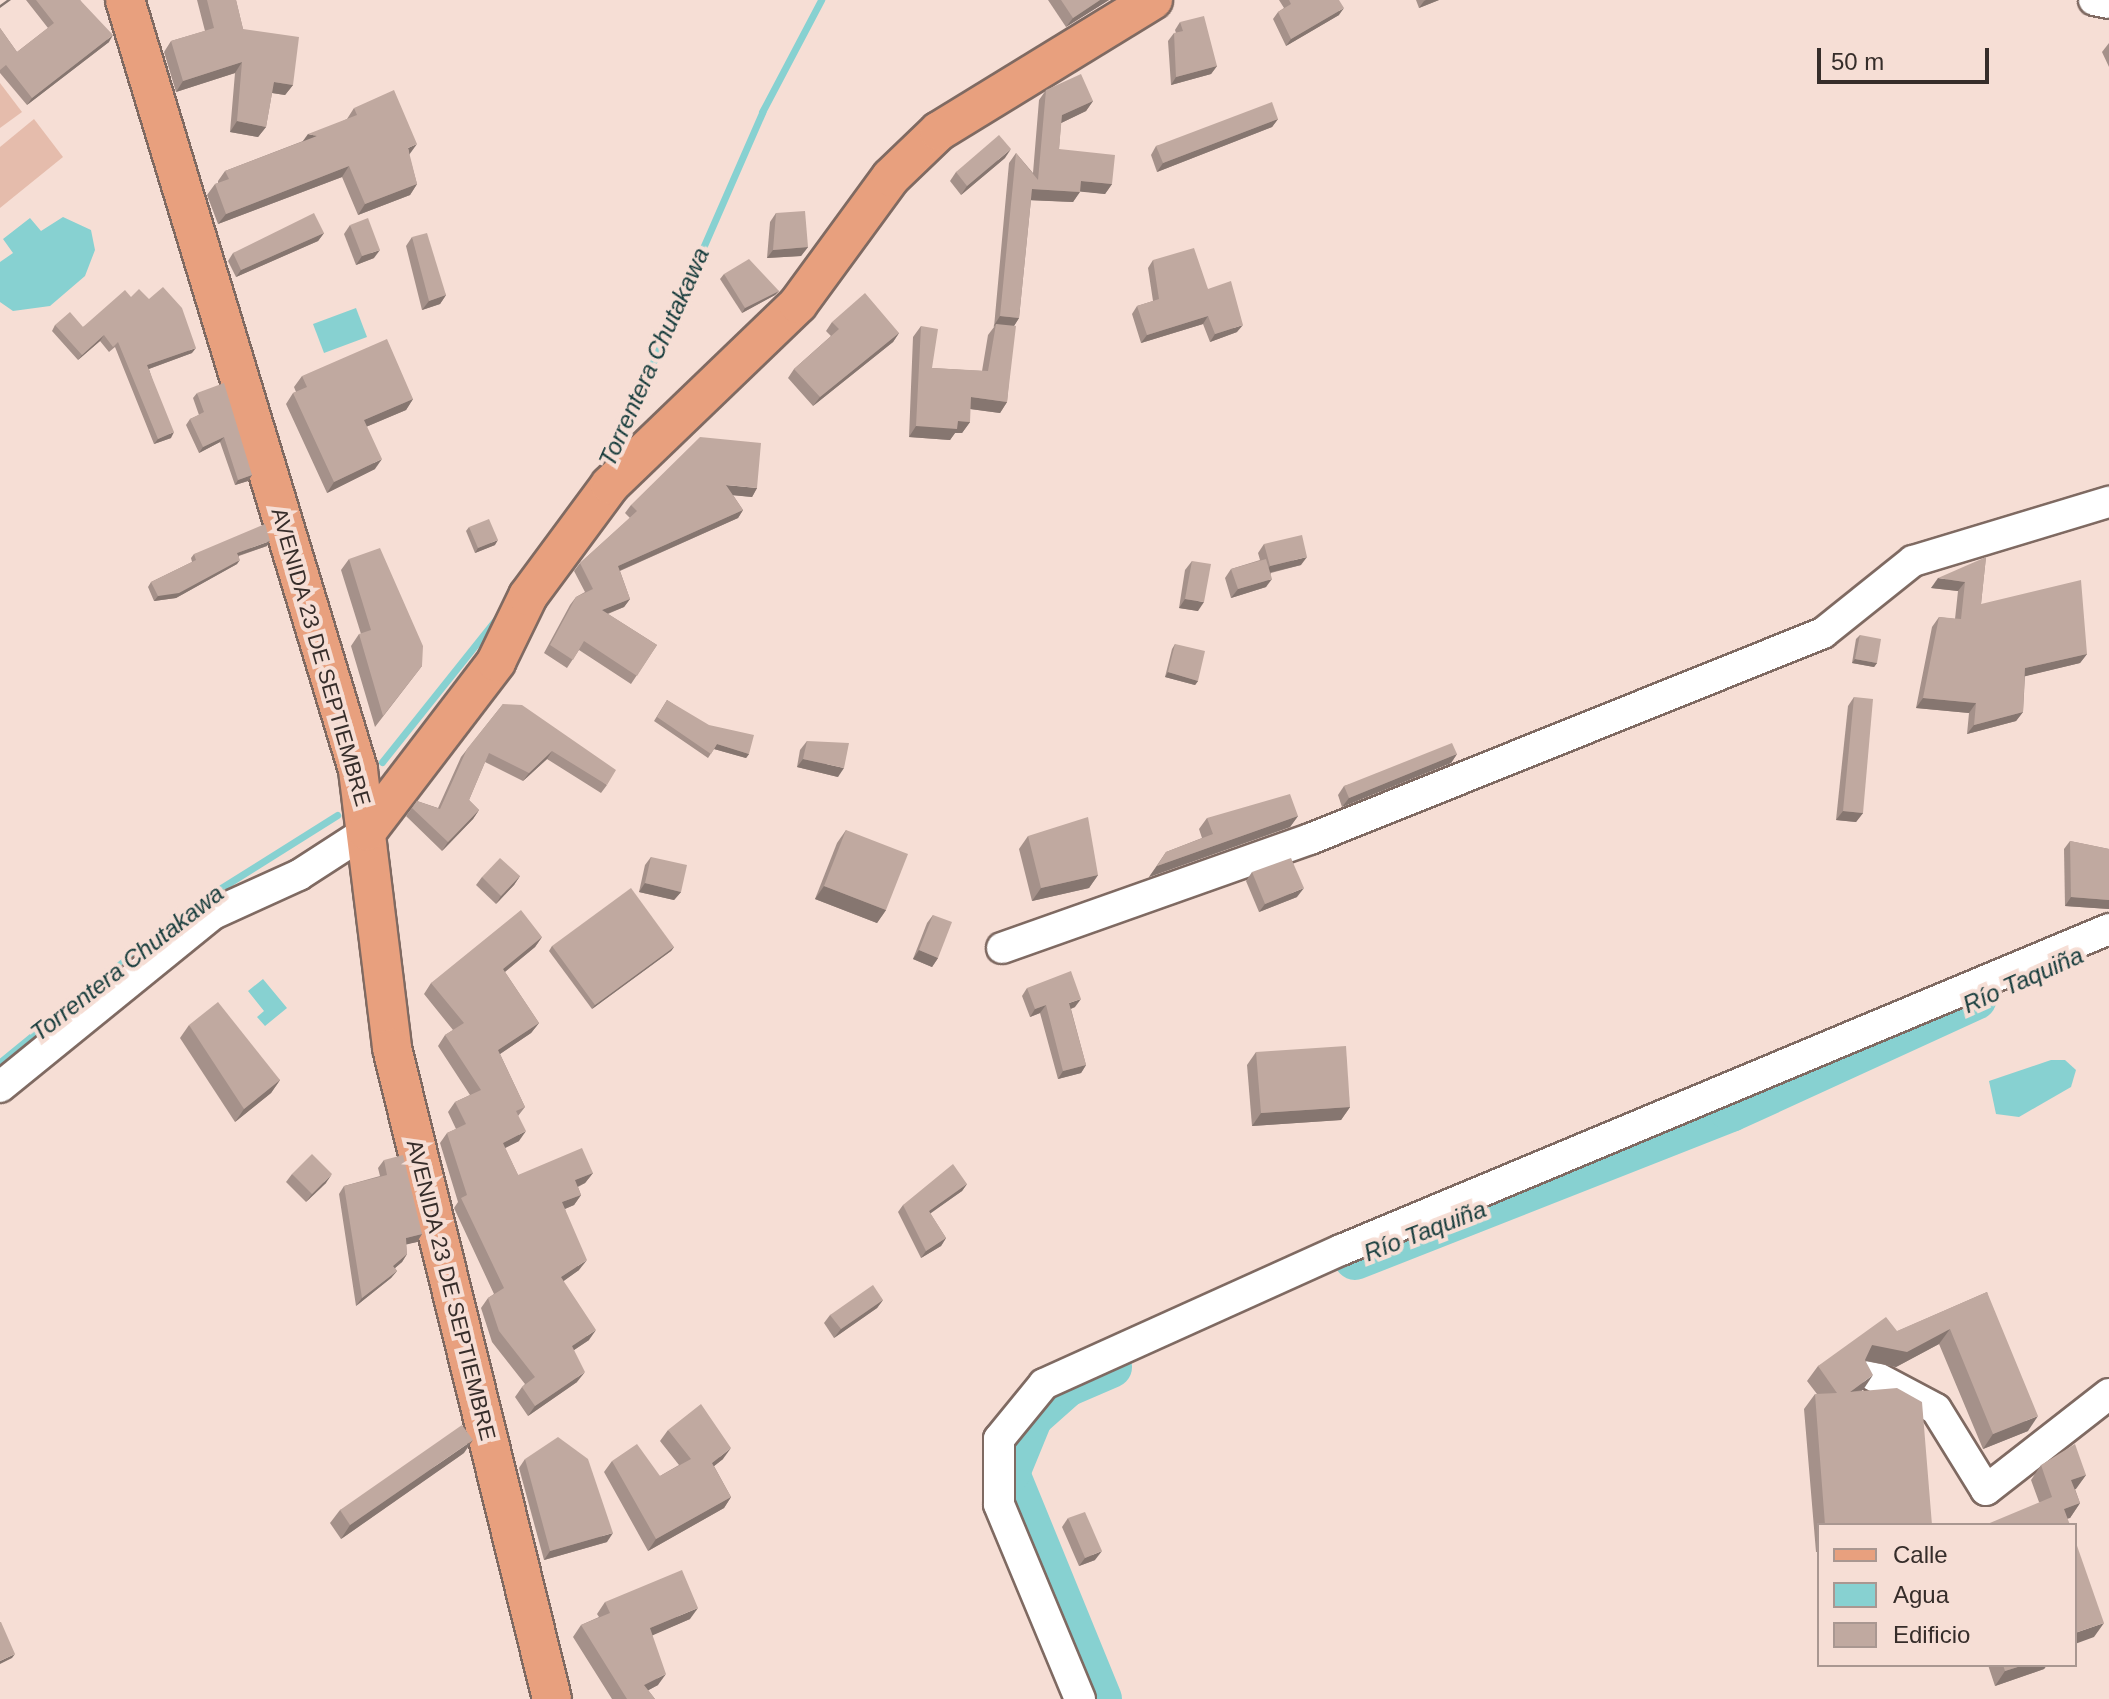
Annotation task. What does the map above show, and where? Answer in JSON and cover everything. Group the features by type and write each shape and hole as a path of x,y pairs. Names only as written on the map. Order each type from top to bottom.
{"main road":[{"name":"AVENIDA 23 DE SEPTIEMBRE","path":"125,0 358,770 392,1048 552,1699"},
{"path":"366,820 496,662 528,596 610,485 798,304 891,177 939,131 1153,0"}],"street":[{"path":"2094,0 2109,3"},
{"path":"1002,948 1354,822 1823,633 1913,561 2109,502"},
{"path":"0,1087 213,914 299,875 366,820"},
{"path":"1080,1699 999,1504 999,1439 1044,1384 1341,1250 2109,929"},
{"path":"1872,1375 1936,1409 1986,1490 2109,1394"}],"shaded area":[{"path":"0,83 22,112 0,128"},
{"path":"34,119 63,157 0,208 0,147"}],"water":[{"path":"63,217 91,230 95,250 85,276 50,306 13,311 0,302 0,262 13,253 3,239 30,218 41,231"},
{"path":"356,308 367,337 324,353 313,324"},
{"path":"263,979 287,1008 265,1026 257,1017 264,1011 248,991"},
{"path":"2051,1060 2065,1060 2076,1070 2071,1087 2019,1117 1996,1114 1989,1081"}],"building":[{"path":"36,0 80,0 113,35 32,98 6,65 0,70 0,28 17,52 54,23"},
{"path":"207,0 236,0 243,29 299,37 293,85 274,82 266,127 237,121 242,62 183,81 171,41 214,28"},
{"path":"1061,0 1100,0 1073,18"},
{"path":"1289,0 1339,0 1344,8 1291,39 1278,12 1291,4"},
{"path":"1204,16 1217,66 1176,77 1174,33 1183,31 1180,22"},
{"path":"1081,74 1093,101 1062,115 1059,149 1115,155 1112,184 1081,181 1080,192 1032,189 1019,318 1000,316 1016,153 1038,180 1046,90"},
{"path":"394,90 417,144 408,148 417,184 365,204 349,166 226,214 215,184 229,179 225,171 317,136 308,134 357,115 354,108"},
{"path":"1272,102 1278,119 1163,163 1156,146"},
{"path":"999,135 1011,149 967,186 956,172"},
{"path":"805,211 808,247 773,250 776,213"},
{"path":"314,213 324,233 241,270 233,253"},
{"path":"368,218 380,250 362,256 350,225"},
{"path":"427,233 446,295 429,301 412,237"},
{"path":"1194,248 1208,289 1231,281 1243,325 1215,334 1208,316 1147,335 1137,306 1159,299 1153,260"},
{"path":"749,259 779,291 745,308 724,274"},
{"path":"163,287 182,308 196,348 147,365 174,432 158,439 118,342 113,347 104,335 82,355 55,325 70,312 83,327 125,290 131,297 139,289 149,299"},
{"path":"865,293 899,333 820,397 794,369 839,329 832,322"},
{"path":"996,324 1016,326 1007,402 971,397 970,422 958,421 957,429 916,426 921,326 938,329 932,368 988,371"},
{"path":"387,339 413,399 364,420 382,459 334,482 293,393 307,387 302,376"},
{"path":"224,383 252,475 238,480 224,437 203,447 190,419 204,412 197,393"},
{"path":"700,437 761,443 757,488 726,485 743,510 618,566 630,599 602,610 657,645 637,676 584,641 573,660 550,645 576,597 593,589 580,563 637,511 631,505"},
{"path":"489,519 498,540 478,548 469,527"},
{"path":"265,524 270,541 237,553 240,560 179,593 158,596 151,582 196,560 194,554"},
{"path":"1302,535 1307,557 1270,566 1264,544"},
{"path":"380,548 423,646 422,666 383,716 359,634 371,630 349,559"},
{"path":"1986,557 1981,604 2081,580 2087,654 2025,668 2023,712 1974,725 1976,703 1923,698 1939,617 1961,619 1965,582 1938,578"},
{"path":"1266,559 1272,579 1238,589 1231,569"},
{"path":"1192,561 1211,564 1204,602 1185,599"},
{"path":"1860,635 1881,639 1877,663 1855,659"},
{"path":"1175,644 1205,651 1198,681 1168,672"},
{"path":"1854,697 1873,699 1863,813 1843,811"},
{"path":"667,700 709,725 754,735 749,754 717,744 711,754 657,717"},
{"path":"503,704 522,705 616,770 607,785 552,751 529,773 489,753 469,800 479,810 448,842 412,808 417,801 440,809 467,749"},
{"path":"807,741 849,743 844,768 803,759"},
{"path":"1452,743 1457,754 1349,798 1344,786"},
{"path":"1290,794 1298,816 1157,866 1166,852 1213,834 1207,818"},
{"path":"1088,817 1098,875 1041,888 1028,836"},
{"path":"846,830 908,854 886,910 824,886"},
{"path":"2070,841 2109,849 2109,900 2071,897"},
{"path":"651,857 687,865 681,892 645,883"},
{"path":"500,858 520,876 501,896 482,877"},
{"path":"1291,858 1304,888 1265,904 1252,872"},
{"path":"631,888 674,947 595,1005 552,946"},
{"path":"521,910 542,937 503,969 539,1023 498,1050 525,1107 516,1111 526,1131 503,1143 518,1175 582,1148 593,1173 575,1180 581,1195 562,1202 587,1260 561,1277 596,1330 572,1346 585,1372 535,1406 522,1387 535,1377 499,1331 488,1298 504,1288 461,1198 467,1195 447,1133 466,1124 455,1102 481,1090 445,1035 464,1023 431,983"},
{"path":"933,915 952,922 938,958 919,950"},
{"path":"1071,971 1081,999 1069,1003 1086,1065 1063,1071 1046,1005 1035,1009 1027,988"},
{"path":"218,1002 280,1080 244,1109 189,1025"},
{"path":"1346,1046 1350,1107 1261,1113 1256,1052"},
{"path":"312,1154 332,1174 312,1194 292,1174"},
{"path":"403,1155 422,1234 406,1238 407,1254 393,1266 397,1271 362,1298 344,1186 387,1175 384,1160"},
{"path":"953,1164 967,1184 929,1211 946,1238 926,1251 903,1205"},
{"path":"873,1285 883,1300 841,1329 830,1315"},
{"path":"1987,1292 2038,1416 1993,1434 1950,1329 1907,1352 1872,1345 1865,1360 1873,1375 1850,1392 1897,1388 1922,1402 1932,1523 1825,1523 1815,1394 1837,1393 1818,1366 1886,1317 1897,1331"},
{"path":"701,1404 731,1448 712,1463 731,1497 656,1539 612,1461 637,1444 660,1476 691,1459 668,1430"},
{"path":"462,1425 473,1440 350,1525 340,1510"},
{"path":"558,1437 588,1459 613,1533 550,1551 525,1459"},
{"path":"2075,1444 2086,1475 2071,1480 2080,1503 2064,1509 2069,1523 1990,1523 2052,1497 2041,1465"},
{"path":"1085,1512 1102,1551 1085,1558 1068,1518"},
{"path":"2077,1546 2104,1623 2077,1632"},
{"path":"682,1570 698,1608 650,1628 666,1674 644,1685 655,1699 627,1699 581,1625 610,1613 605,1602"},
{"path":"0,1622 15,1654 0,1661"}],"waterway":[{"name":"Torrentera Chutakawa","path":"609,463 762,112 821,0"},
{"name":"Torrentera Chutakawa","path":"382,762 501,613"},
{"name":"Torrentera Chutakawa","path":"0,1062 189,908 337,815"},
{"name":"Río Taquiña","path":"1355,1259 1731,1111 1976,999"},
{"name":"Río Taquiña","path":"1101,1699 1009,1473 1032,1417 1067,1386 1111,1367"}]}
